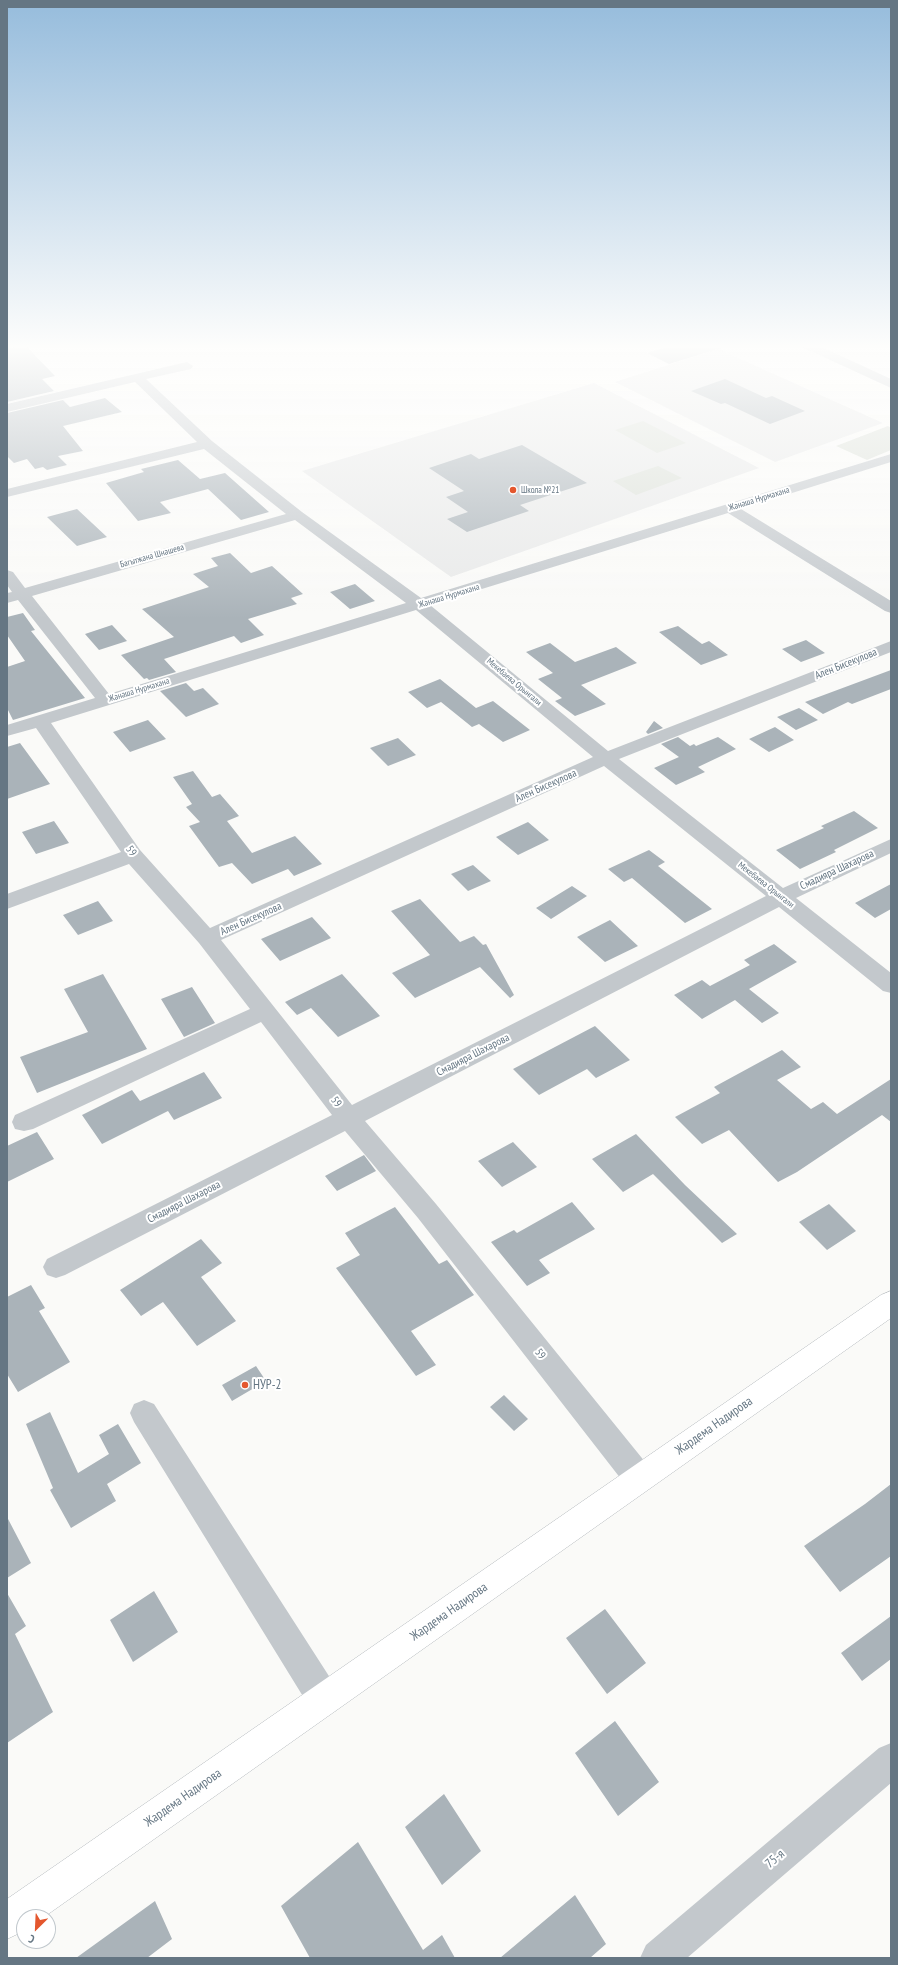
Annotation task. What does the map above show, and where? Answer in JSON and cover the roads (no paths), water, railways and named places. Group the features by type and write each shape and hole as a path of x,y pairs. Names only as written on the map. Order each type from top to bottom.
{"highway":[{"name":"Жардема Надирова","path":"7,1921 891,1303"}],"street":[{"name":"Мекебаева Орынгали","path":"198,436 297,515 420,605 606,758 891,985"},
{"path":"7,493 207,444"},
{"name":"Жанаша Нурмахана","path":"7,731 420,605 891,458"},
{"path":"730,508 891,608"},
{"name":"Багытжана Шнашева","path":"14,596 297,515"},
{"path":"7,575 14,596 105,700"},
{"name":"Ален Бисекулова","path":"207,938 606,758 891,646"},
{"name":"59","path":"40,721 133,855 207,938 349,1119 426,1211 639,1478"},
{"name":"Смадияра Шахарова","path":"56,1267 349,1119 780,896 891,845"},
{"path":"7,902 133,855"},
{"path":"24,1122 265,1012"},
{"path":"144,1413 324,1699"},
{"name":"75-я","path":"659,1958 891,1760"}],"place":[{"name":"Школа №21","path":"513,490"},
{"name":"НУР-2","path":"245,1385"}]}
